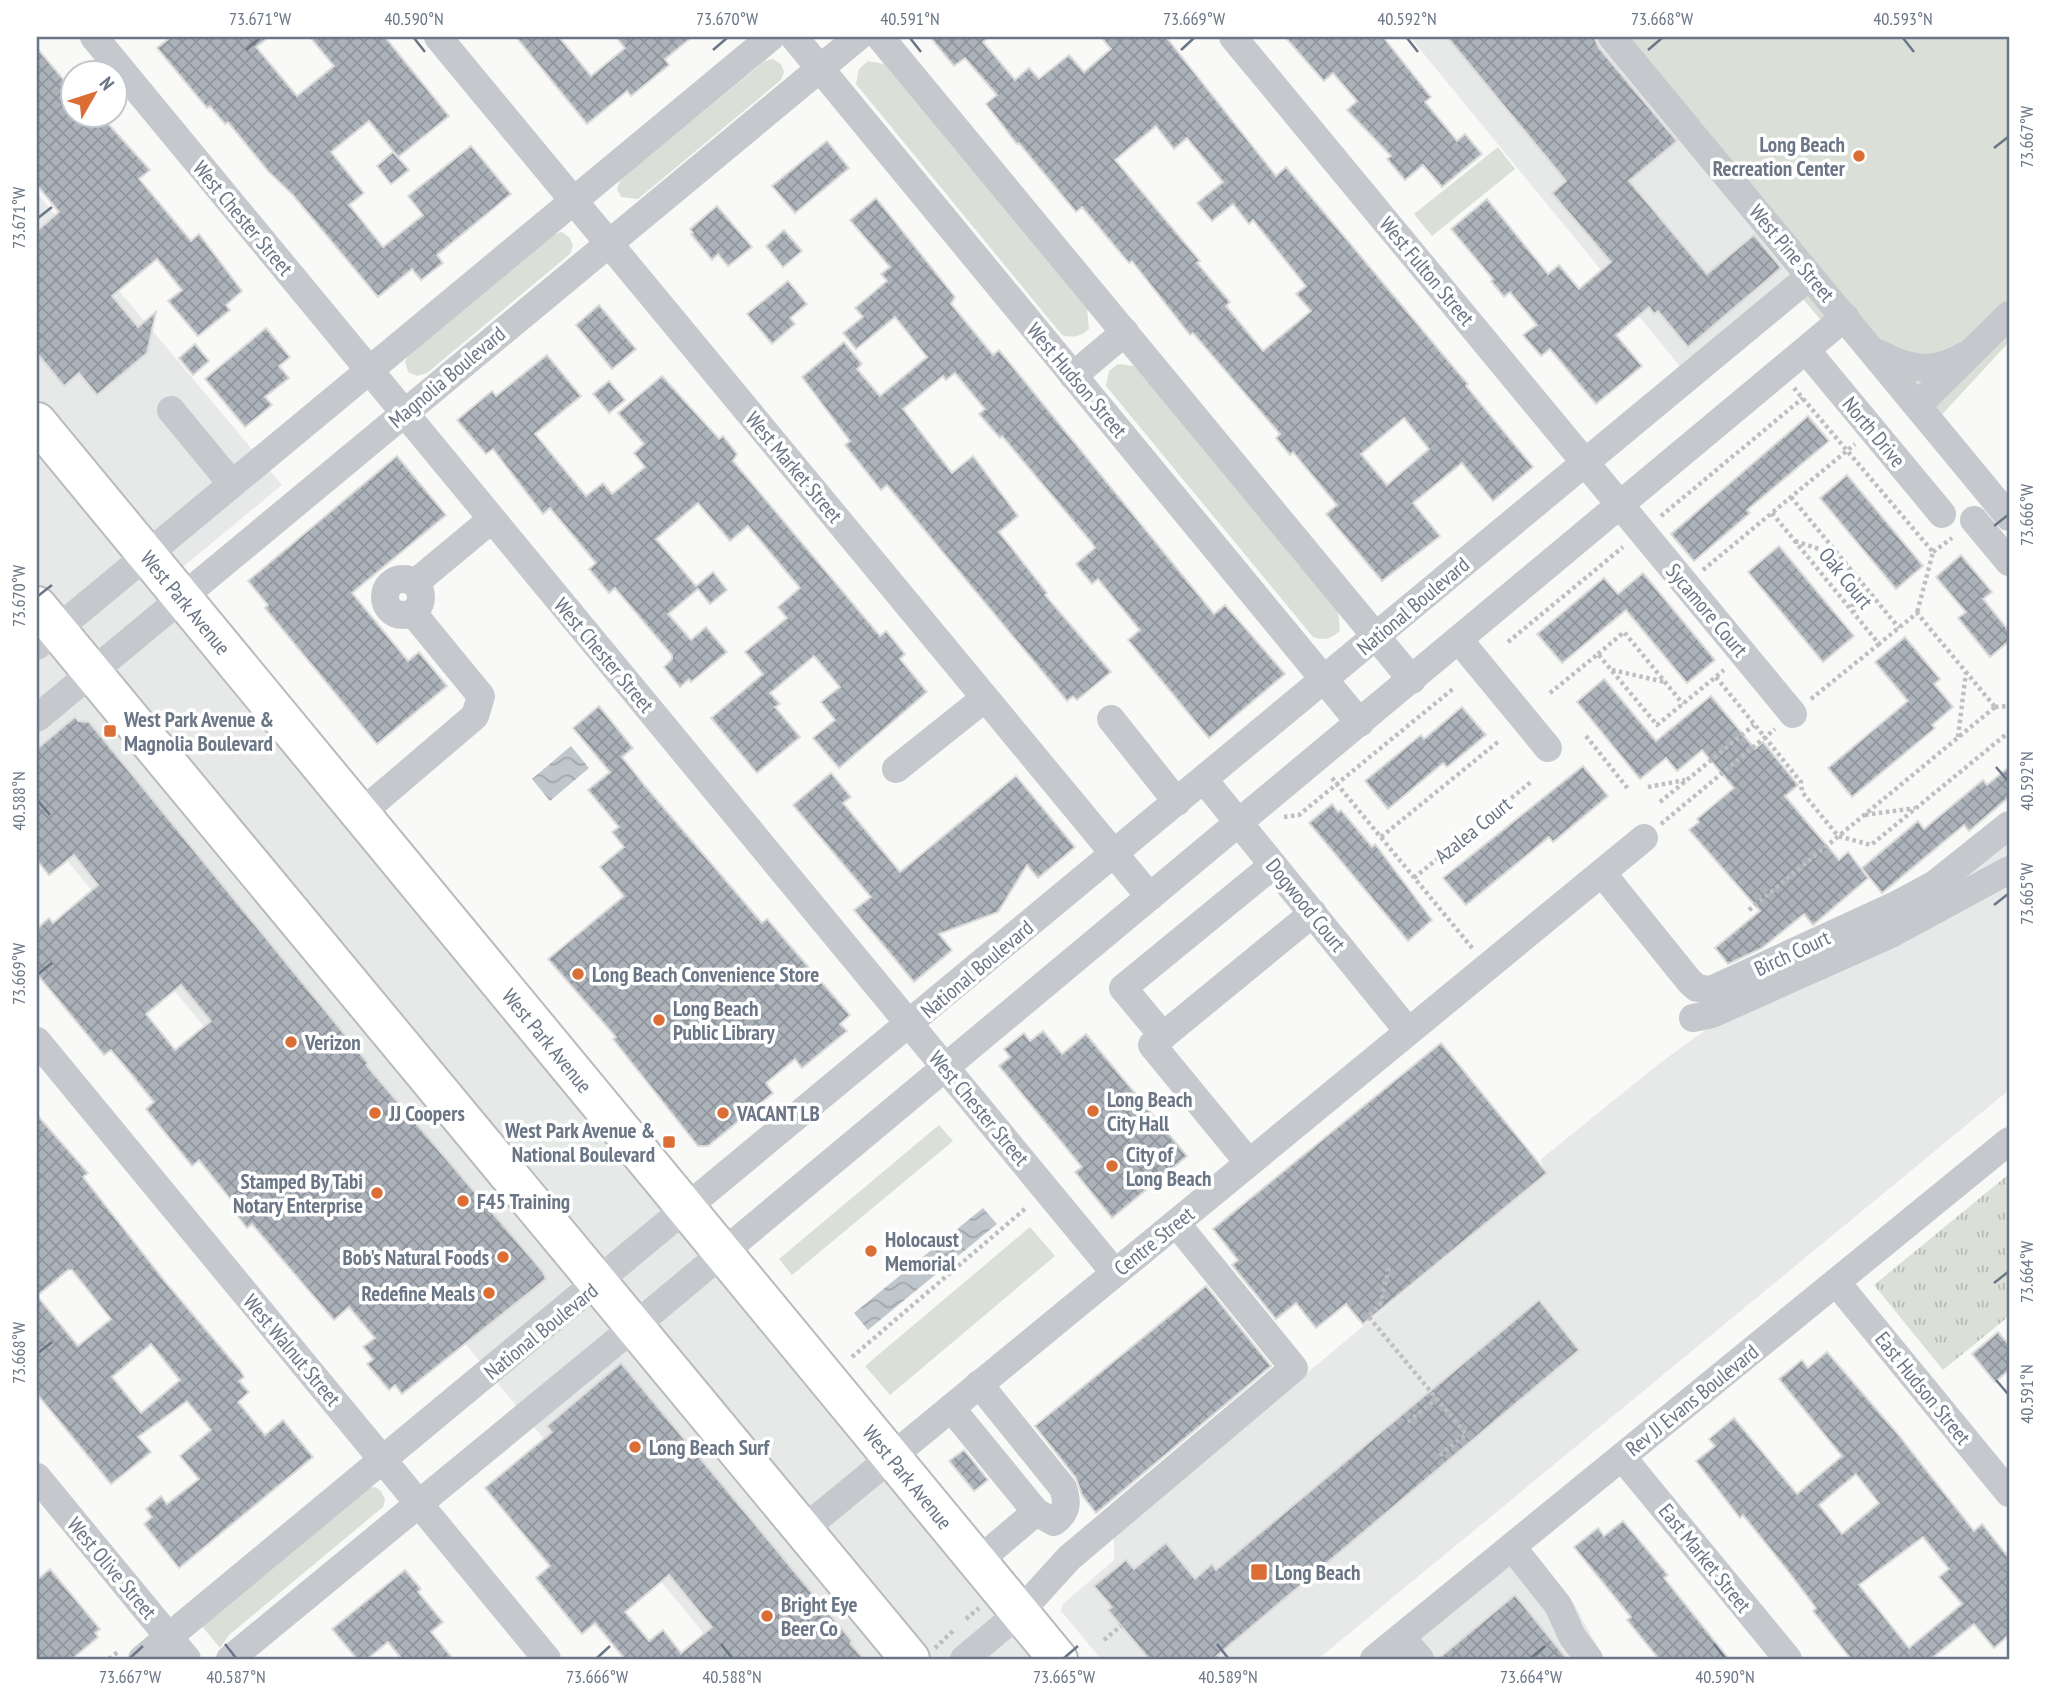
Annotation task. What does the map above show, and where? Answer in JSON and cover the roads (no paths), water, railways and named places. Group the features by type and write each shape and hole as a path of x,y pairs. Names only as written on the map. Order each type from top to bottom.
{"highway":[{"name":"West Park Avenue","path":"37,422 1058,1659"},
{"path":"43,627 92,672 804,1528 923,1654"}],"street":[{"name":"West Chester Street","path":"94,37 1115,1273"},
{"name":"West Market Street","path":"438,37 1150,897"},
{"path":"43,627 146,555 771,37"},
{"name":"West Hudson Street","path":"794,37 1360,723"},
{"name":"Magnolia Boulevard","path":"37,718 858,37"},
{"path":"880,37 1412,680"},
{"name":"West Fulton Street","path":"1233,37 1621,506"},
{"name":"West Pine Street","path":"1612,37 2009,517"},
{"name":"National Boulevard","path":"142,1659 599,1283 1810,276"},
{"path":"1918,405 2009,315"},
{"path":"230,1659 635,1326 1845,317"},
{"path":"1073,376 1125,332"},
{"path":"1872,350 1911,368 1932,369 1953,363 1976,349"},
{"name":"North Drive","path":"1806,350 1942,514"},
{"path":"171,410 232,484"},
{"name":"Sycamore Court","path":"1621,506 1793,714"},
{"path":"360,814 475,716 481,696 413,613 395,614 385,598 393,582 404,579 415,583 492,519"},
{"path":"1974,520 2009,562"},
{"path":"1459,640 1548,748"},
{"path":"896,769 985,698"},
{"path":"1111,719 1177,802"},
{"name":"Dogwood Court","path":"1204,780 1408,1031"},
{"name":"Birch Court","path":"1602,873 1690,982 1697,988 1711,990 1896,905 1934,884 2009,825"},
{"name":"Centre Street","path":"804,1528 1644,838"},
{"path":"1163,1036 1123,988 1273,864"},
{"path":"1693,1018 1712,1014 1891,934 2009,870"},
{"path":"1248,1163 1152,1045 1312,913"},
{"name":"West Walnut Street","path":"37,1041 547,1659"},
{"name":"Rev JJ Evans Boulevard","path":"1374,1659 2009,1141"},
{"path":"964,1659 1019,1613 1069,1558 1294,1368 1176,1223"},
{"name":"East Hudson Street","path":"1836,1282 2009,1493"},
{"path":"951,1408 1036,1512 1054,1522 1063,1515 1068,1501 1063,1488 979,1384"},
{"name":"East Market Street","path":"1622,1457 1788,1659"},
{"name":"West Olive Street","path":"37,1477 187,1659"},
{"path":"976,1562 1036,1512"},
{"path":"1512,1547 1558,1605 1572,1636 1589,1659"},
{"path":"1401,1637 1420,1659"}],"water":[{"path":"571,746 589,768 550,801 532,779"},
{"path":"983,1208 997,1224 868,1330 854,1313"}],"place":[{"name":"Long Beach Recreation Center","path":"1859,156"},
{"name":"West Park Avenue & Magnolia Boulevard","path":"110,731"},
{"name":"Long Beach Convenience Store","path":"578,974"},
{"name":"Long Beach Public Library","path":"659,1020"},
{"name":"Verizon","path":"291,1042"},
{"name":"Long Beach City Hall","path":"1093,1111"},
{"name":"JJ Coopers","path":"375,1113"},
{"name":"VACANT LB","path":"723,1113"},
{"name":"West Park Avenue & National Boulevard","path":"669,1142"},
{"name":"City of Long Beach","path":"1112,1166"},
{"name":"Stamped By Tabi Notary Enterprise","path":"377,1193"},
{"name":"F45 Training","path":"463,1201"},
{"name":"Holocaust Memorial","path":"871,1251"},
{"name":"Bob's Natural Foods","path":"503,1257"},
{"name":"Redefine Meals","path":"489,1293"},
{"name":"Long Beach Surf","path":"635,1447"},
{"name":"Long Beach","path":"1259,1572"},
{"name":"Bright Eye Beer Co","path":"767,1616"}]}
